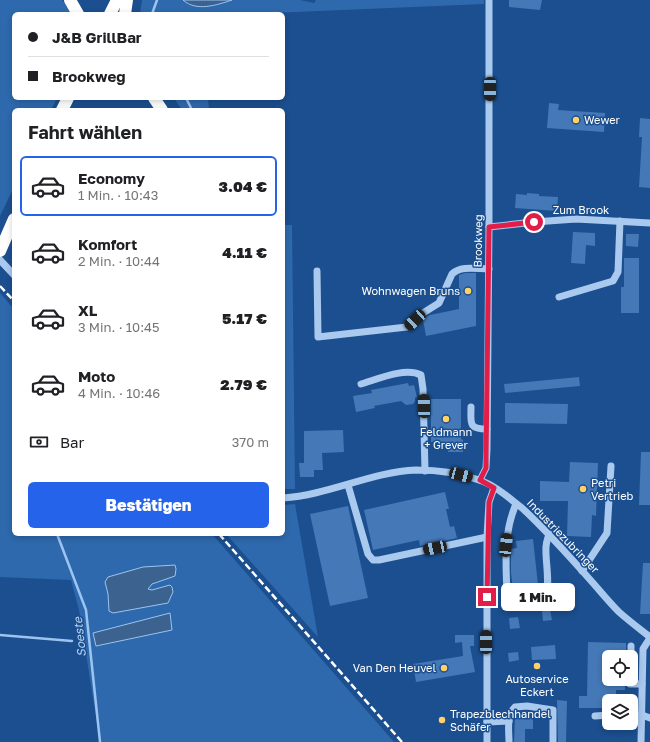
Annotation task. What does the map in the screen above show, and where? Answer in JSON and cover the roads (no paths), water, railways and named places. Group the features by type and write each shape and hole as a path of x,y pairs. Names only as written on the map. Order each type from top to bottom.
{"highway":[{"path":"70,0 77,12"},
{"path":"111,12 117,0"},
{"path":"125,12 127,0"},
{"path":"0,251 12,224"}],"street":[{"name":"Brookweg","path":"480,480 486,468 487,429 489,0"},
{"name":"Zum Brook","path":"489,227 534,222 576,220 650,223"},
{"path":"559,298 613,281 618,272 620,221"},
{"path":"0,260 12,273"},
{"path":"318,270 318,337 407,327 423,313 439,303 452,274 456,270 488,268"},
{"path":"361,384 407,371 416,372 421,375 423,389 425,471"},
{"path":"471,407 471,423 473,426 477,429 487,429"},
{"path":"582,571 607,533 611,466"},
{"name":"Industriezubringer","path":"285,498 305,495 348,485 392,472 425,471 461,475 480,480 516,504 549,534 619,612 650,638"},
{"path":"348,485 368,554 373,560 487,537"},
{"path":"487,742 487,537 489,502 494,488"},
{"path":"516,504 510,518 506,545 507,595 510,602 516,603 545,598 547,594 546,545 549,534"},
{"path":"641,742 643,649 650,638"},
{"path":"509,742 509,721 512,710 515,707 527,706 553,710 553,742"},
{"path":"638,715 650,718"},
{"path":"595,716 602,716"},
{"path":"487,722 509,721"}],"waterway":[{"name":"Soeste","path":"153,12 157,0"},
{"name":"Soeste","path":"187,100 191,108"},
{"name":"Soeste","path":"58,536 86,610 100,742"},
{"path":"0,635 72,641"}],"railway":[{"path":"0,286 12,299"},
{"path":"221,536 402,742"}],"place":[{"name":"Wewer","path":"576,120"},
{"name":"Wohnwagen Bruns","path":"468,291"},
{"name":"Feldmann + Grever","path":"446,419"},
{"name":"Petri Vertrieb","path":"583,489"},
{"name":"Autoservice Eckert","path":"537,666"},
{"name":"Van Den Heuvel","path":"444,668"},
{"name":"Trapezblechhandel Schäfer","path":"442,720"}]}
